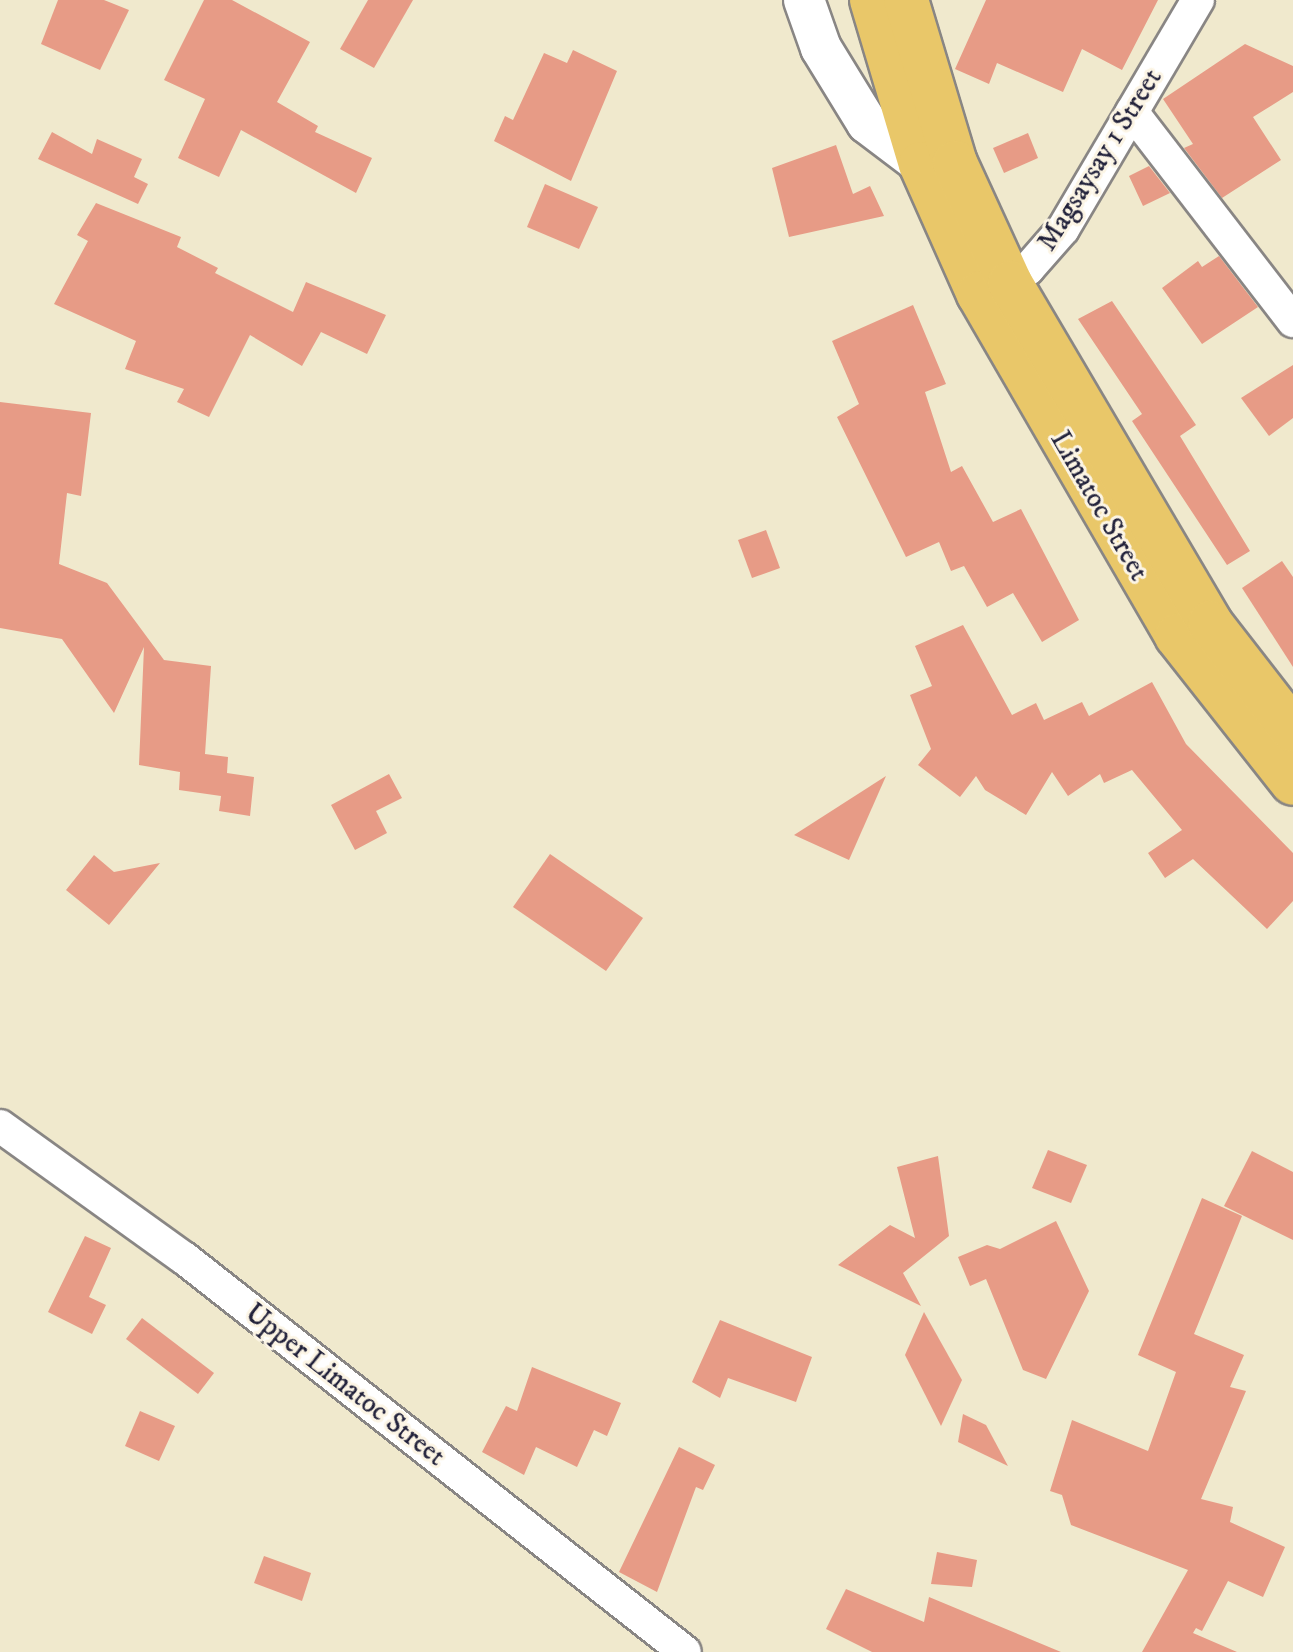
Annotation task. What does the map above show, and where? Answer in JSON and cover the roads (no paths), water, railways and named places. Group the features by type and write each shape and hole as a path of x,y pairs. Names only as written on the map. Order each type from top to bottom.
{"main road":[{"path":"872,0 946,182"},
{"path":"906,0 946,182"},
{"name":"Limatoc Street","path":"946,182 995,289 1177,636 1293,783"},
{"name":"Limatoc Street","path":"995,289 1210,623 1293,730"}],"street":[{"path":"804,0 849,98 890,146 946,182"},
{"name":"Magsaysay 1 Street","path":"995,289 1063,229 1198,0"},
{"path":"1132,112 1293,321"},
{"name":"Upper Limatoc Street","path":"0,1126 184,1258 685,1652"}]}
